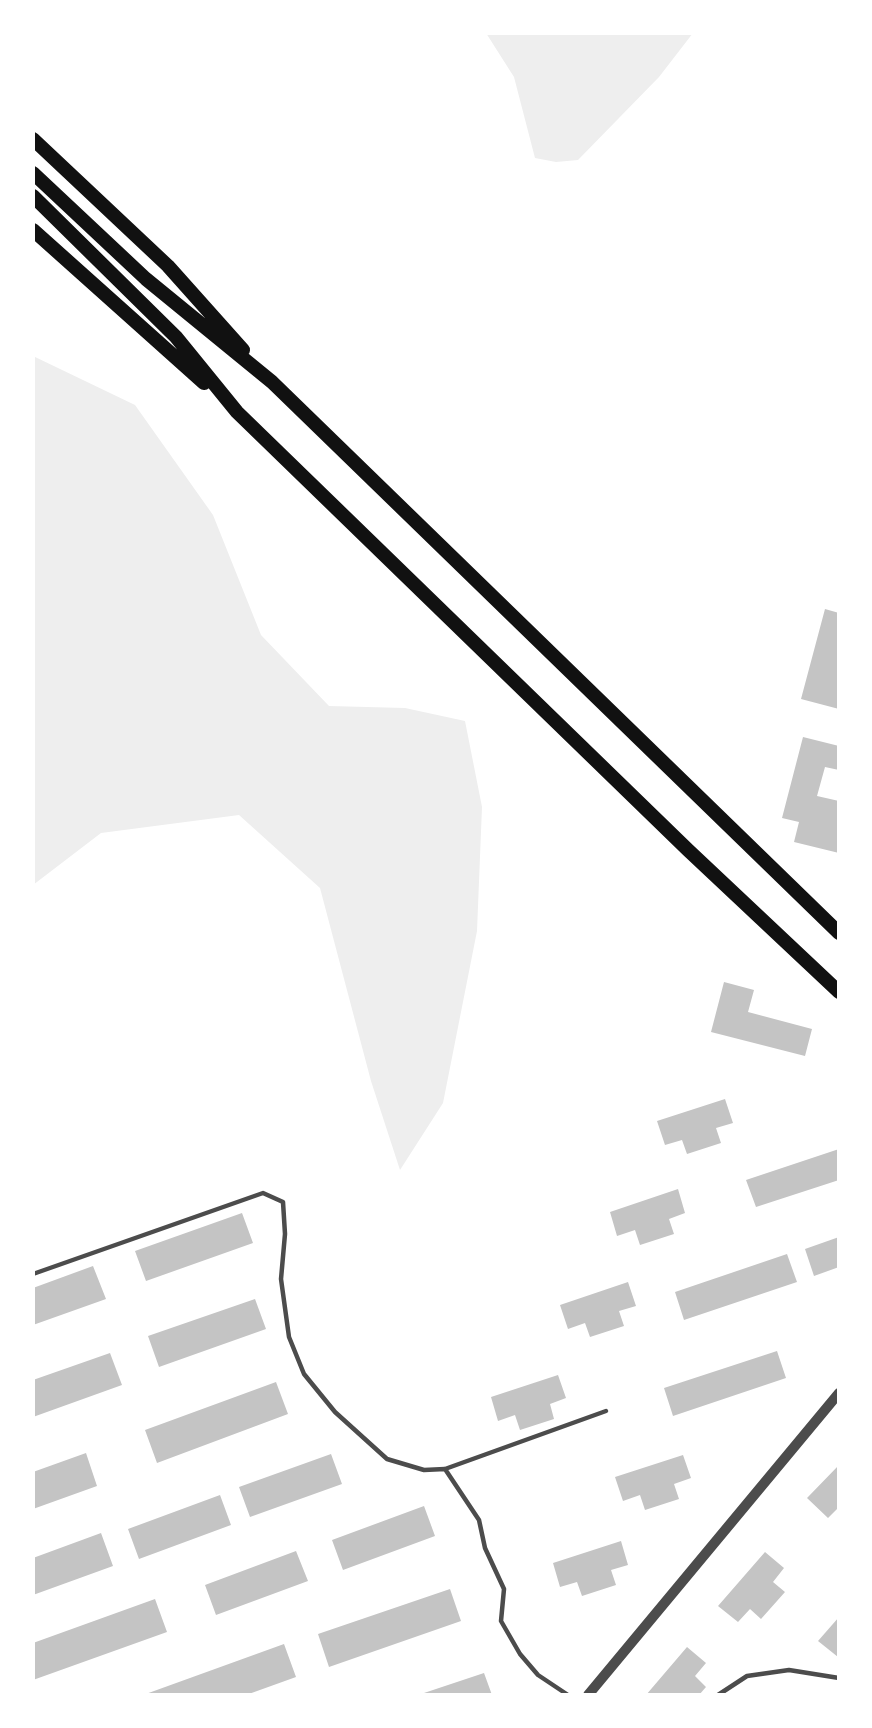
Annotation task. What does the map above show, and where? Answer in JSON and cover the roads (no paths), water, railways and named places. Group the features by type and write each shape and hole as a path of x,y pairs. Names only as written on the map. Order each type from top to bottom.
{"main road":[{"path":"33,139 168,266 272,382 839,933"},
{"path":"33,173 146,279 272,382"},
{"path":"33,196 176,337 237,412"},
{"path":"33,229 237,412 688,850 839,992"}],"street":[{"path":"589,1695 839,1393"}],"lane":[{"path":"33,1274 263,1193 283,1202 285,1234 281,1279 289,1337 304,1374 335,1412 387,1459 424,1470 445,1469 606,1411"},
{"path":"445,1469 480,1520 485,1548 504,1589 501,1621 520,1654 538,1675 568,1695"},
{"path":"719,1695 747,1676 789,1670 839,1678"}]}
